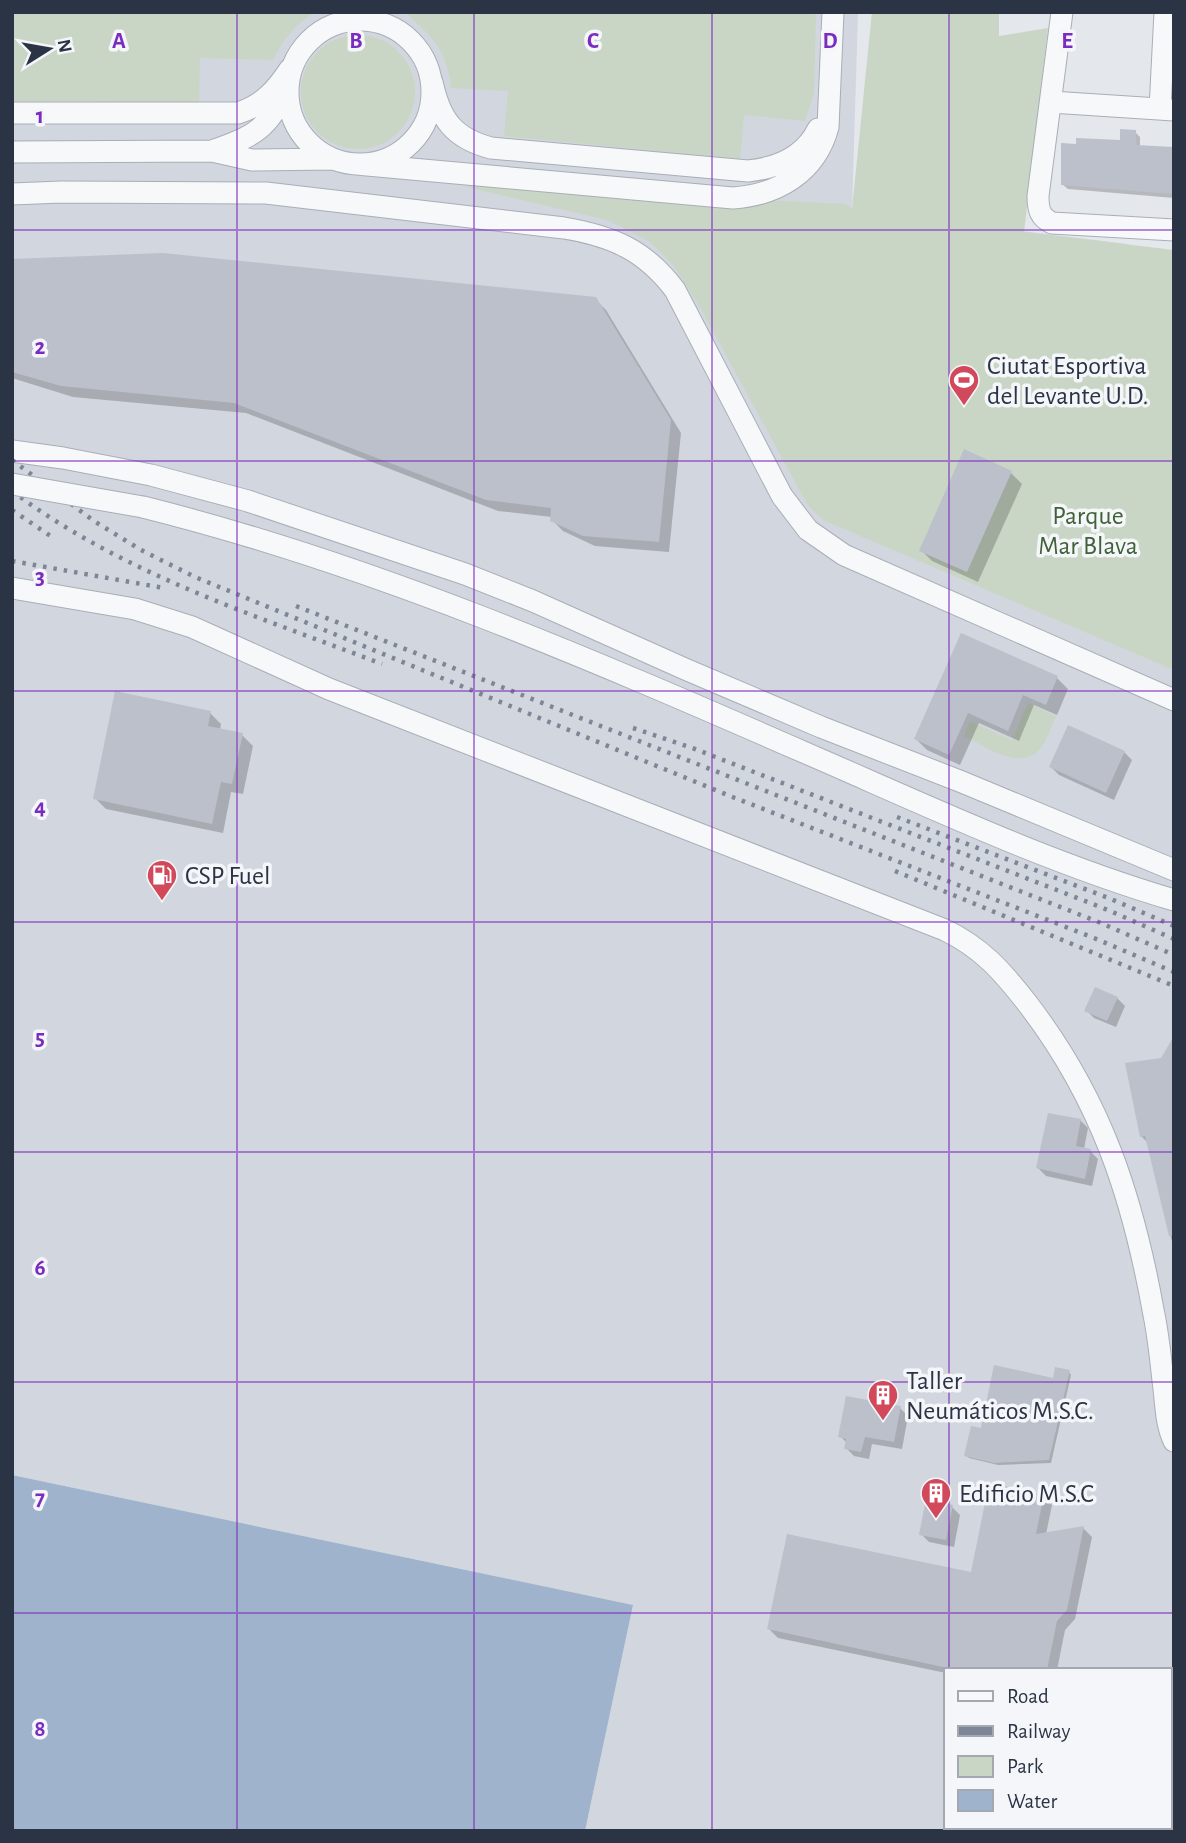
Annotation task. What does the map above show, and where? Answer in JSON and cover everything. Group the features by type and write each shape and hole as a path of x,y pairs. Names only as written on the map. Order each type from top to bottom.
{"street":[{"path":"12,113 238,113 253,108 276,89 305,45 342,12"},
{"path":"12,152 212,150 252,160 334,159 356,164 733,198 760,195 798,176 824,142 828,127 833,12"},
{"path":"1062,12 1038,196 1038,208 1043,218 1052,223 1174,230"},
{"path":"1051,102 1167,109 1165,12"},
{"path":"321,31 358,19 389,20 412,42 425,61 442,117 464,137 491,148 748,170 779,164 811,141 821,123 831,76"},
{"path":"212,150 246,138 268,122 288,87 294,64"},
{"path":"356,164 378,162 397,154 413,141 425,123 432,103 432,82"},
{"path":"288,87 290,110 300,131 315,148 334,159"},
{"path":"12,194 265,193 564,228 617,241 655,267 675,290 782,496 814,535 844,555 1174,700"},
{"path":"12,451 151,475 271,508 465,574 821,727 1174,870"},
{"path":"12,484 143,507 257,538 417,594 606,667 1008,840 1123,885 1174,900"},
{"path":"12,588 135,609 192,626 329,689 945,930 984,953 1048,1030 1098,1117 1117,1163 1148,1278 1159,1339 1168,1423 1174,1441"}],"shaded area":[{"path":"12,12 858,12 852,210 1128,244 1174,663 1174,1831 585,1831 633,1605 12,1475"}],"green space":[{"path":"12,12 315,12 291,33 273,60 200,58 199,102 12,101"},
{"path":"405,12 816,12 814,93 805,121 744,115 740,159 504,136 508,91 451,88 442,53"},
{"name":"Ciutat Esportiva del Levante U.D.","path":"872,12 999,12 999,36 1048,28 1024,232 1174,250 1174,670 823,520 807,504 701,309 674,266 649,241 607,220 462,186 846,204 852,209"},
{"path":"358,35 380,39 398,52 411,70 415,92 411,114 398,132 380,145 358,149 336,145 318,132 305,114 301,92 305,70 318,52 336,39"},
{"path":"1028,703 1056,716 1039,750 1031,756 1012,758 1001,755 964,736 970,721 1012,740"}],"water":[{"path":"12,1475 633,1605 585,1831 12,1831"}],"building":[{"path":"1120,129 1136,130 1136,145 1174,147 1172,194 1061,185 1061,143 1076,144 1076,138 1120,140"},
{"path":"163,253 596,297 671,420 659,542 583,536 550,521 551,508 486,500 234,403 61,386 12,372 12,259"},
{"path":"964,449 1012,471 967,572 919,551"},
{"path":"961,633 1058,676 1046,705 1023,695 1008,731 968,713 949,755 914,739"},
{"path":"115,691 211,711 208,726 243,733 232,784 221,782 212,824 93,799"},
{"path":"1068,725 1125,751 1106,793 1049,767"},
{"path":"1095,987 1118,997 1107,1021 1084,1011"},
{"path":"1174,1036 1174,1235 1169,1236 1145,1136 1140,1137 1125,1063 1161,1058"},
{"path":"1048,1113 1081,1119 1076,1146 1091,1149 1085,1179 1036,1168"},
{"path":"994,1365 1053,1378 1055,1367 1070,1370 1049,1460 994,1463 964,1456 971,1426 981,1428"},
{"path":"846,1396 901,1406 894,1442 865,1437 861,1452 844,1449 846,1439 838,1437"},
{"path":"989,1483 1044,1495 1036,1534 1084,1526 1067,1610 1057,1621 1047,1668 948,1668 767,1629 787,1534 971,1572"},
{"name":"Edificio M.S.C","path":"926,1499 953,1505 946,1540 919,1535"}],"railway":[{"path":"12,460 94,521 141,550 195,577 730,796 1094,938 1174,972"},
{"path":"12,491 55,520 144,569 238,610 382,664"},
{"path":"12,510 52,537"},
{"path":"12,561 164,588"},
{"path":"296,606 1101,923 1174,955"},
{"path":"633,728 695,749 1108,910 1174,939"},
{"path":"897,817 1174,926"},
{"path":"895,871 1174,986"}],"place":[{"name":"Ciutat Esportiva del Levante U.D.","path":"964,407"},
{"name":"CSP Fuel","path":"162,902"},
{"name":"Taller Neumáticos M.S.C.","path":"883,1422"},
{"name":"Edificio M.S.C","path":"936,1520"}],"park label":[{"name":"Parque Mar Blava","path":"1088,530"}]}
